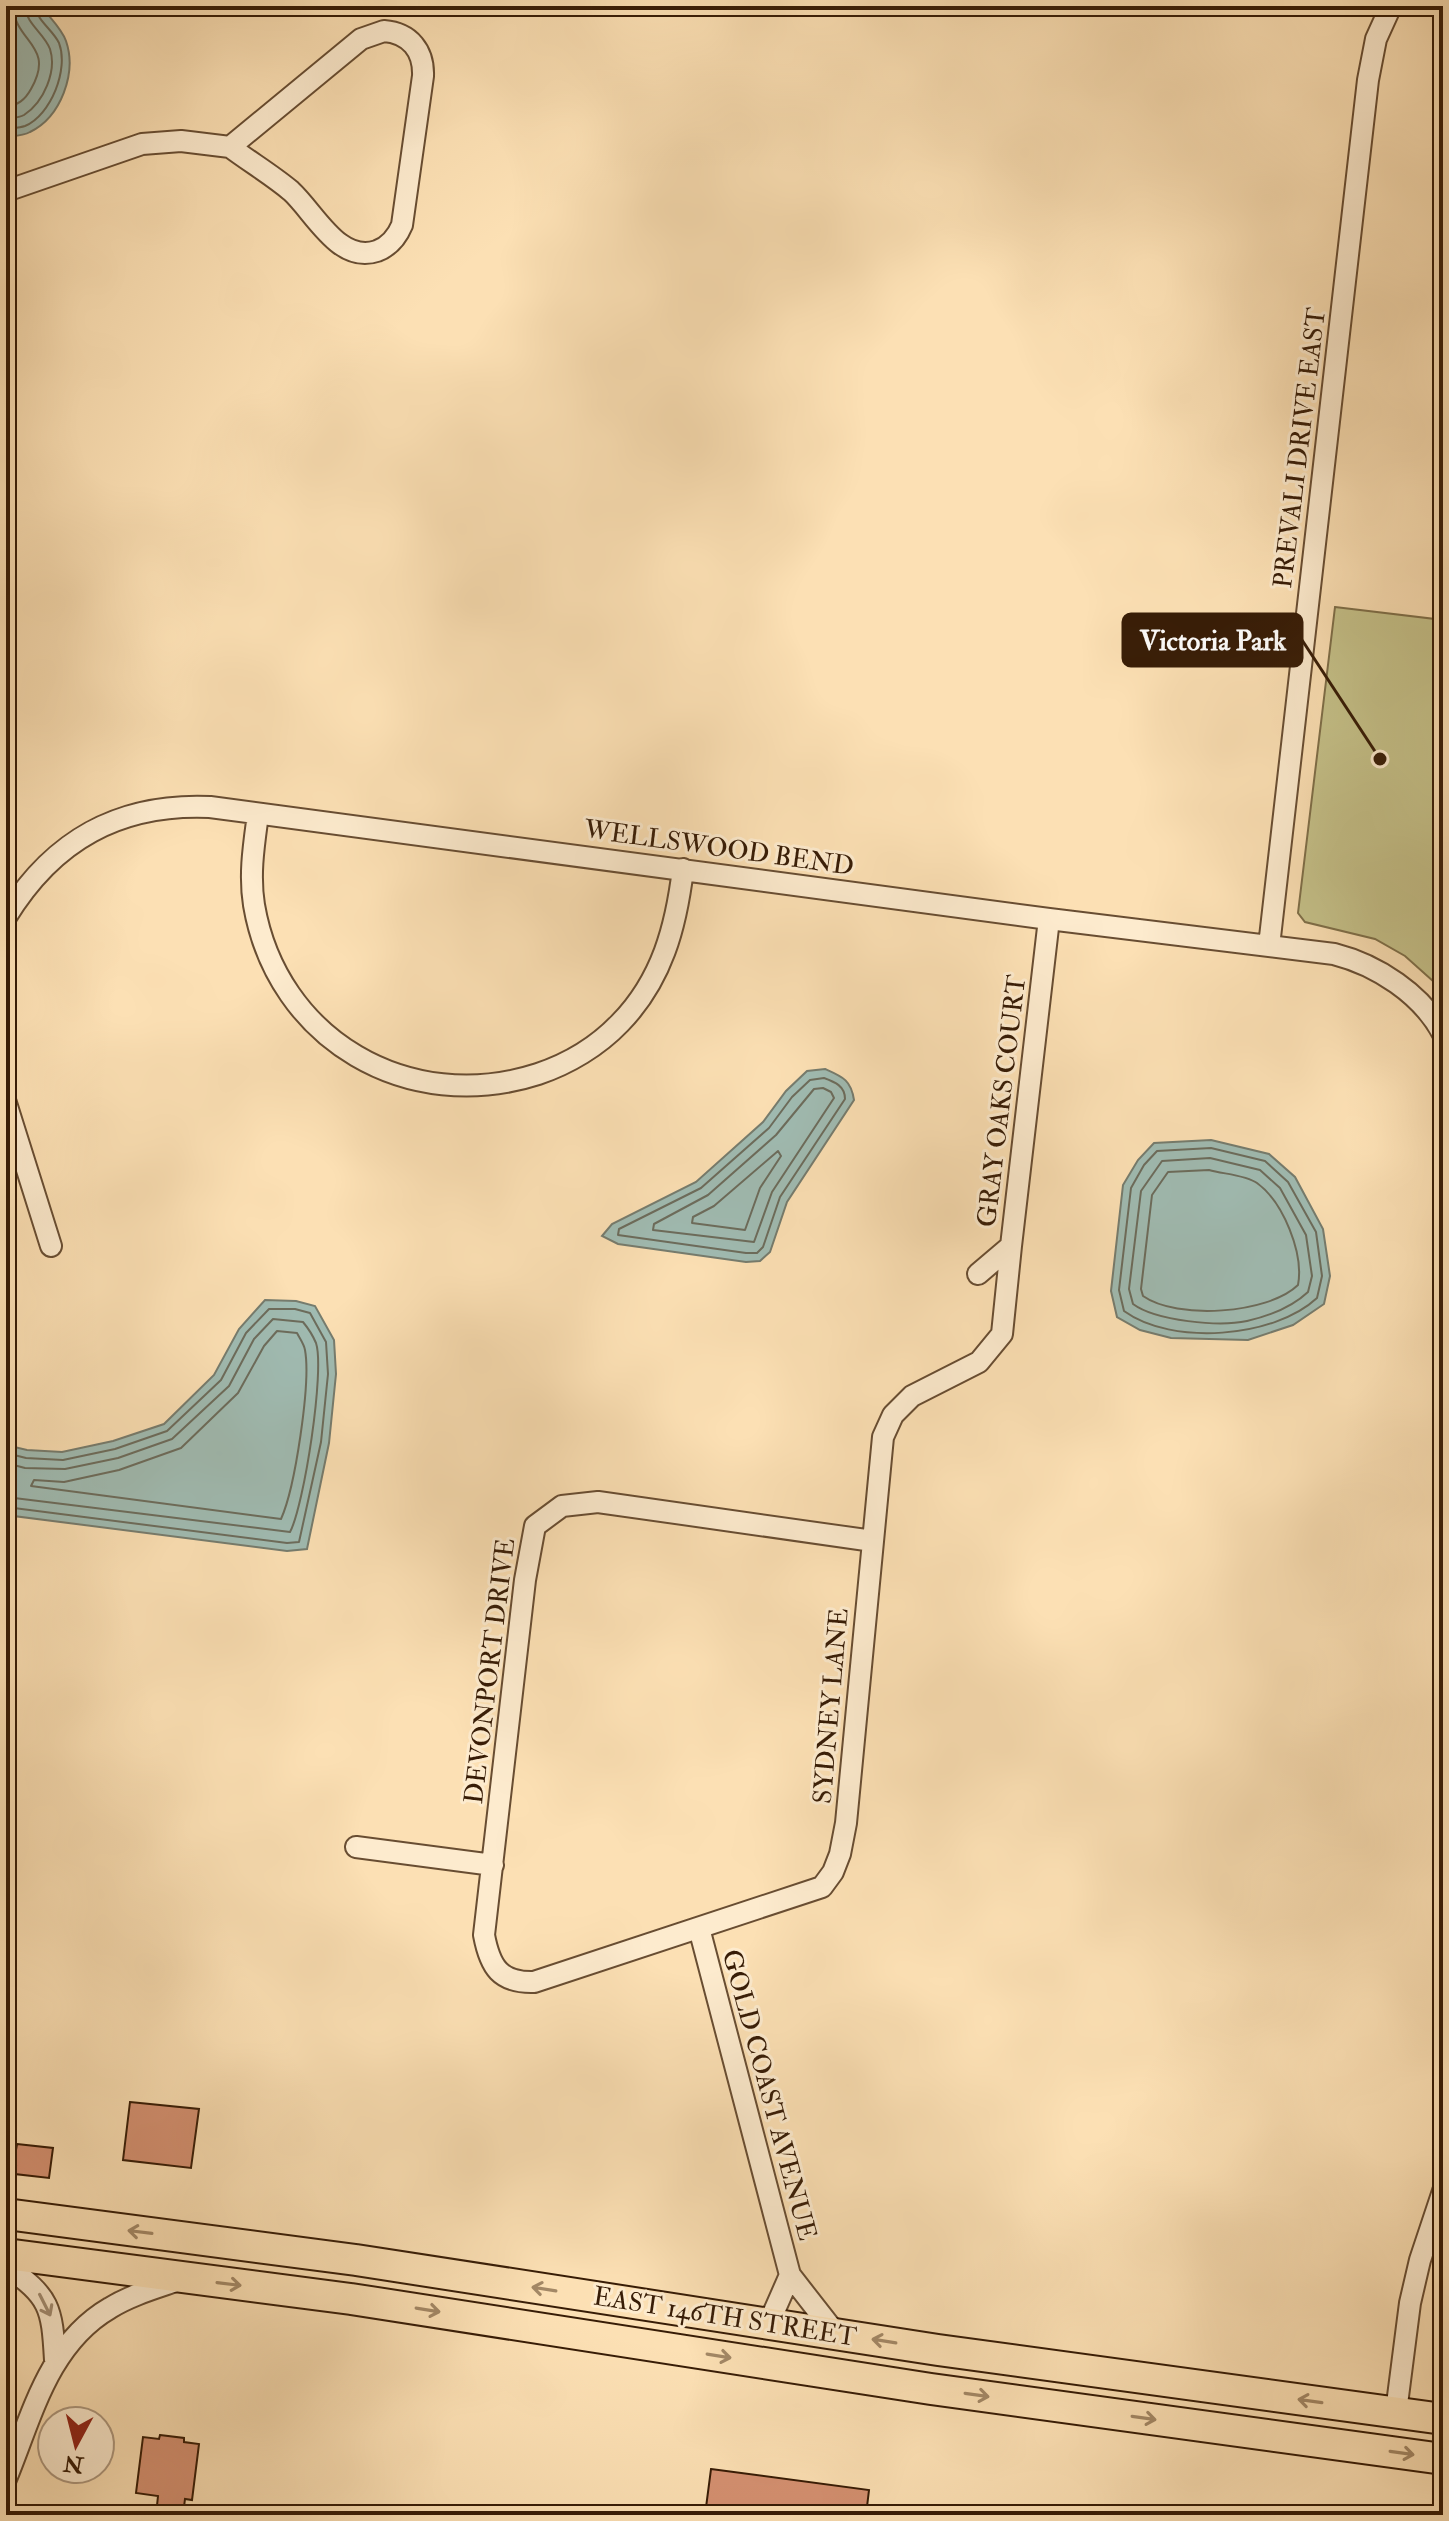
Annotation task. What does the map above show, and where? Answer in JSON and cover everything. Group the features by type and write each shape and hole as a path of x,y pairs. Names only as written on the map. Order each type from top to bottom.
{"main road":[{"name":"EAST 146TH STREET","path":"6,2214 356,2260 836,2334 1443,2419"},
{"name":"EAST 146TH STREET","path":"6,2254 366,2301 918,2387 1443,2459"}],"street":[{"name":"PREVALI DRIVE EAST","path":"1269,946 1368,80 1376,39 1391,6"},
{"path":"6,191 142,144 181,141 230,147 289,189 340,245 352,252 363,253 387,246 399,233 404,218 423,76 424,63 420,53 413,43 397,33 384,31 369,34 230,147"},
{"name":"WELLSWOOD BEND","path":"6,917 34,876 66,847 101,825 142,811 167,807 210,807 1334,954 1374,967 1419,1003 1442,1029"},
{"path":"258,814 252,862 254,905 267,952 285,987 314,1024 345,1050 393,1074 434,1085 510,1083 551,1069 607,1036 637,1003 662,962 677,916 683,869"},
{"name":"GRAY OAKS COURT","path":"978,1274 1011,1246 1049,919"},
{"path":"6,1103 51,1246"},
{"name":"SYDNEY LANE","path":"500,1973 515,1983 534,1982 822,1887 833,1872 846,1823 883,1437 893,1415 912,1396 979,1362 1002,1334 1011,1246"},
{"name":"DEVONPORT DRIVE","path":"500,1973 489,1959 484,1935 525,1580 535,1526 562,1506 598,1502 873,1541"},
{"path":"356,1847 493,1865"},
{"name":"GOLD COAST AVENUE","path":"699,1928 790,2275 836,2334"},
{"path":"1396,2412 1414,2284 1443,2191"},
{"path":"6,2266 30,2282 43,2297 54,2326 55,2360"},
{"name":"GOLD COAST AVENUE","path":"769,2323 790,2275"},
{"path":"6,2479 55,2360 80,2330 110,2307 185,2278"}],"shaded area":[{"path":"1335,607 1443,620 1443,990 1405,956 1375,939 1305,922 1298,913"}],"water":[{"path":"6,6 41,6 66,41 69,67 64,93 50,116 27,133 6,137"},
{"path":"825,1069 845,1080 854,1100 787,1202 770,1252 760,1261 746,1262 618,1244 602,1236 612,1224 696,1182 763,1122 786,1091 807,1071"},
{"path":"1211,1140 1269,1154 1295,1177 1323,1229 1330,1276 1324,1304 1293,1325 1248,1340 1171,1338 1140,1330 1117,1317 1111,1291 1123,1185 1138,1160 1154,1143"},
{"path":"265,1300 296,1301 315,1306 334,1340 336,1374 329,1443 307,1549 287,1551 6,1515 6,1445 62,1452 113,1441 164,1424 214,1375 239,1329"}],"building":[{"path":"130,2102 199,2109 191,2168 123,2160"},
{"path":"17,2144 53,2148 49,2178 15,2174 16,2166 7,2165 8,2149 16,2150"},
{"path":"160,2435 184,2438 184,2442 199,2444 192,2500 185,2499 183,2515 156,2515 158,2496 136,2493 143,2437 159,2439"},
{"path":"711,2469 869,2490 866,2515 705,2515"}],"place":[{"name":"Victoria Park","path":"1380,759"}]}
